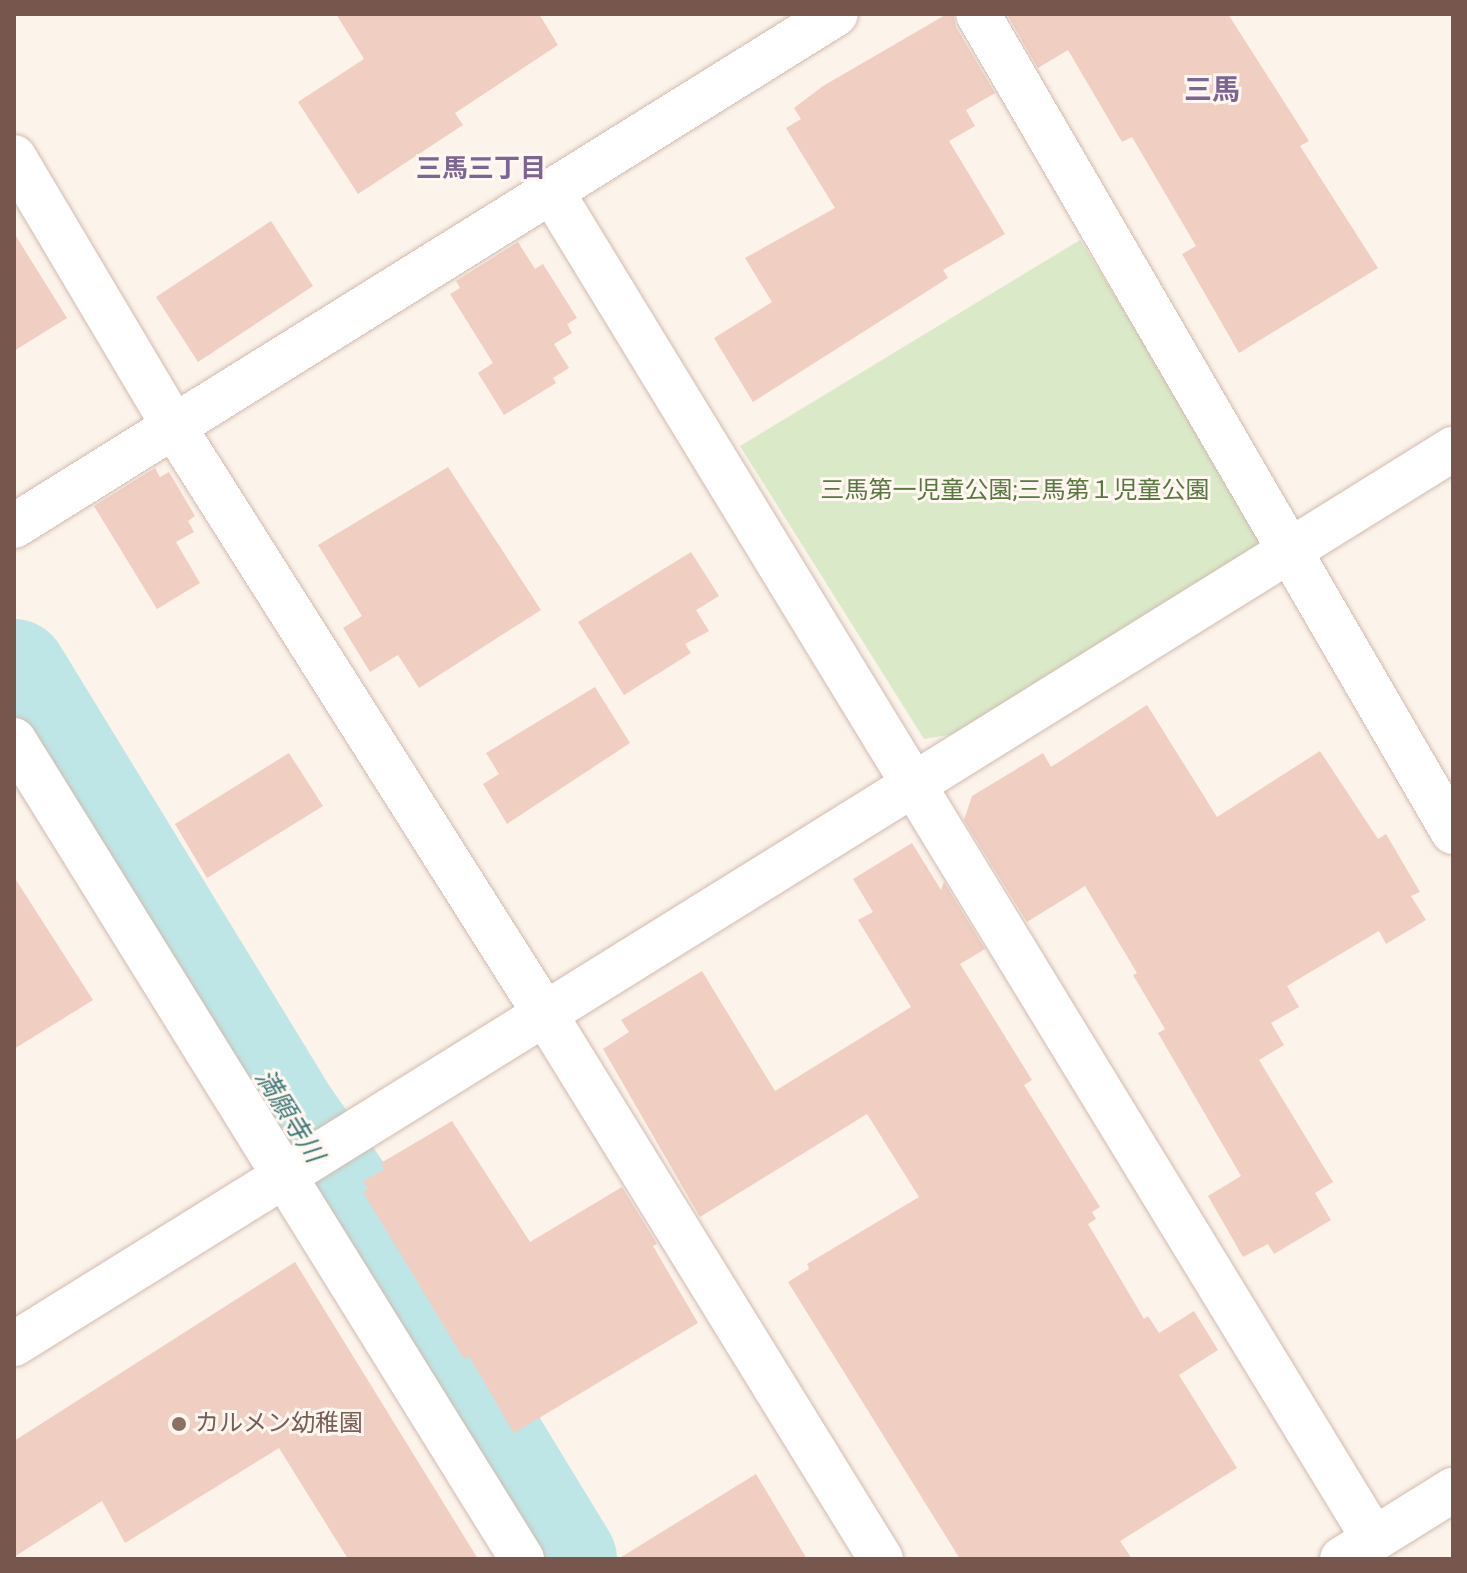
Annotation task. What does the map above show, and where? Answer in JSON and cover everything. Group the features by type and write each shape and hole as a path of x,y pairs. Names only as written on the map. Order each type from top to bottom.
{"street":[{"path":"14,526 836,14"},
{"path":"978,14 1453,832"},
{"path":"14,157 174,427 545,1014 881,1559"},
{"path":"552,192 914,785 1358,1549 1453,1490"},
{"path":"14,1344 1453,449"},
{"path":"14,740 307,1163 522,1559"}],"green space":[{"name":"三馬第一児童公園;三馬第１児童公園","path":"1080,240 1274,548 955,734 924,739 740,446"}],"building":[{"path":"336,14 539,14 558,45 455,113 463,125 358,194 298,102 364,59"},
{"path":"947,14 953,14 956,27 995,93 966,110 975,126 949,141 1005,234 943,270 948,278 753,402 714,338 772,302 745,258 835,208 786,128 801,119 794,108 823,86"},
{"path":"1007,14 1228,14 1309,141 1300,146 1378,268 1239,353 1182,254 1196,246 1132,137 1122,142 1068,50 1038,68"},
{"path":"271,221 313,286 198,362 156,297"},
{"path":"14,233 67,318 14,351"},
{"path":"518,242 535,269 543,264 577,318 567,324 572,333 554,344 569,368 553,378 556,383 504,415 478,373 493,363 450,294 460,288 456,281"},
{"path":"448,467 541,610 419,688 398,655 370,672 343,628 362,616 318,545"},
{"path":"155,468 160,477 169,472 195,516 188,521 194,532 176,542 200,583 157,609 94,506"},
{"path":"691,552 719,596 696,610 709,631 685,644 691,653 624,695 578,622"},
{"path":"595,687 630,743 507,824 483,784 499,774 486,753"},
{"path":"1147,705 1217,817 1320,751 1378,839 1386,834 1420,892 1411,896 1426,920 1386,944 1379,931 1287,986 1299,1007 1271,1023 1284,1045 1259,1060 1333,1182 1315,1193 1331,1220 1274,1254 1268,1244 1243,1257 1208,1196 1241,1176 1158,1033 1165,1029 1133,975 1137,973 1085,886 1027,922 964,820 972,796 1043,753 1051,767"},
{"path":"289,753 323,806 207,878 175,824"},
{"path":"912,843 941,890 944,882 985,949 960,964 1032,1080 1024,1085 1100,1207 1092,1212 1096,1219 1088,1224 1144,1319 1148,1316 1159,1333 1194,1311 1218,1350 1179,1375 1237,1468 1120,1541 1132,1559 960,1559 788,1282 809,1269 807,1264 919,1197 867,1114 700,1217 603,1049 629,1032 621,1020 702,971 775,1091 911,1007 858,920 873,912 853,879"},
{"path":"14,877 93,1000 14,1049"},
{"path":"452,1121 530,1242 622,1187 657,1244 653,1246 698,1323 514,1433 469,1356 464,1359 363,1192 368,1189 363,1181 384,1170 381,1163"},
{"name":"カルメン幼稚園","path":"295,1262 478,1559 348,1559 279,1448 125,1543 102,1501 14,1557 14,1441"},
{"path":"756,1474 807,1559 618,1559"}],"waterway":[{"name":"満願寺川","path":"14,672 287,1118 341,1194 564,1559"}],"place":[{"name":"カルメン幼稚園","path":"179,1424"}],"district":[{"name":"三馬","path":"1212,90"},
{"name":"三馬三丁目","path":"481,169"}]}
